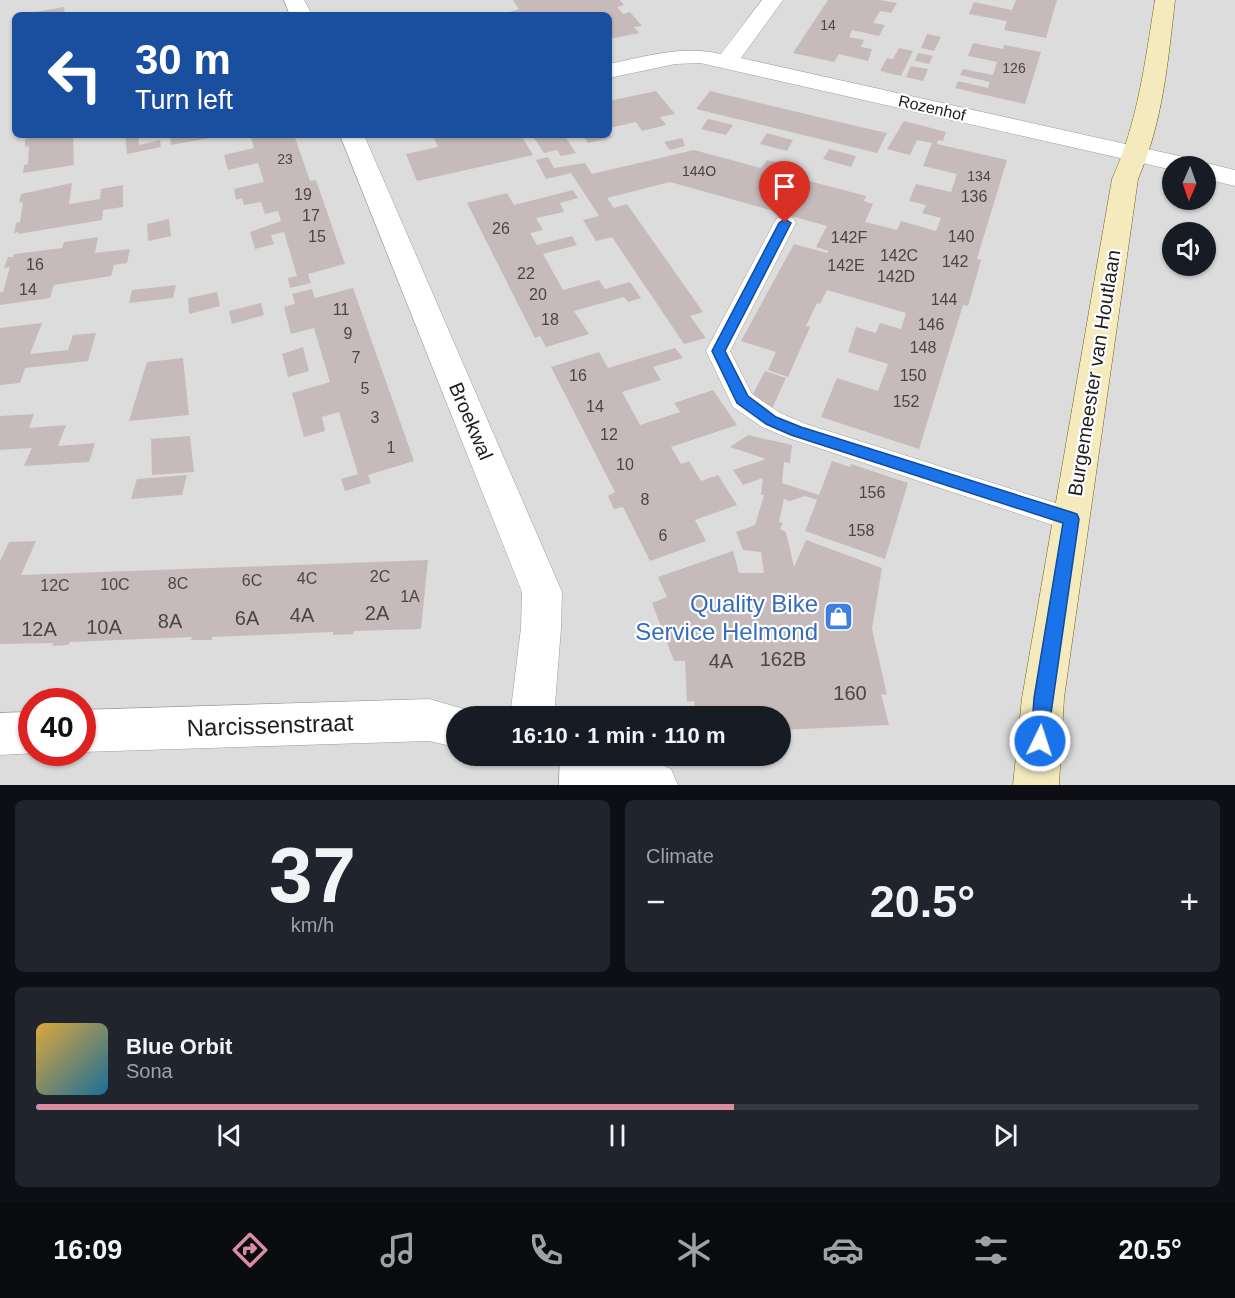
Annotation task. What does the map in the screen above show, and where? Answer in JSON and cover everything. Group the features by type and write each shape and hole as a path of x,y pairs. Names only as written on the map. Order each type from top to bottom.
{"street":[{"path":"727,61 773,0"},
{"name":"Burgemeester van Houtlaan","path":"1036,785 1043,698 1125,179 1137,154 1147,123 1165,0"},
{"name":"Rozenhof","path":"612,70 675,57 700,56 1162,160"},
{"name":"Broekwal","path":"353,138 542,592 541,628 533,706"},
{"path":"1216,173 1235,178"},
{"name":"Narcissenstraat","path":"96,731 429,720 446,724"},
{"path":"0,734 18,733"},
{"path":"582,766 582,785"},
{"path":"612,766 655,785"}],"lane":[{"path":"785,223 718,351 742,400 771,420 796,431 1071,519"}],"shaded area":[{"path":"0,0 1235,0 1235,785 0,785"}],"building":[{"path":"513,0 620,0 624,5 617,7 623,14 630,12 642,26 634,27 639,33 612,38 612,12 510,12 519,9"},
{"path":"828,0 880,0 897,3 891,13 880,11 873,23 885,25 879,36 852,30 849,37 864,40 861,47 872,49 868,61 839,54 834,62 793,53"},
{"path":"1016,0 1057,0 1046,38 1004,30 1007,21 969,14 974,2 1012,10"},
{"path":"64,7 65,12 35,12"},
{"path":"927,34 941,37 934,51 921,48"},
{"path":"973,43 1003,49 1004,45 1041,52 1025,104 955,88 958,81 988,88 990,82 960,75 963,69 993,75 997,62 968,56"},
{"path":"899,48 913,51 901,76 880,71 887,58 893,59"},
{"path":"918,53 933,56 929,64 915,61"},
{"path":"911,66 928,69 923,81 906,77"},
{"path":"656,91 675,114 660,117 666,125 642,131 636,122 612,127 612,100"},
{"path":"710,91 887,133 877,153 696,109"},
{"path":"708,119 733,125 726,135 701,129"},
{"path":"904,121 946,132 943,141 938,140 937,144 1007,160 977,259 981,260 968,306 963,305 919,449 821,417 837,378 878,391 888,364 848,352 856,327 876,333 880,323 901,329 906,313 827,290 820,304 817,303 806,326 810,327 788,377 768,370 776,352 741,341 794,244 827,253 829,251 816,247 827,226 670,182 607,198 614,208 627,204 703,312 690,316 706,338 684,344 612,237 596,241 583,220 599,216 571,173 546,179 536,160 548,157 554,168 585,163 592,174 694,150 761,168 767,160 795,167 790,176 866,196 864,201 873,204 865,222 897,230 901,221 936,231 941,218 922,213 926,205 909,201 916,184 951,192 957,174 923,166 932,143 917,140 910,155 887,149"},
{"path":"767,133 793,140 787,151 760,144"},
{"path":"73,138 74,165 23,173 24,165 28,164 29,146 25,147 25,139"},
{"path":"125,138 138,138 139,145 160,140 161,147 127,154"},
{"path":"170,138 210,138 171,145"},
{"path":"251,138 295,138 310,181 316,180 345,264 308,274 311,283 290,288 288,278 297,276 284,232 271,235 274,244 255,249 250,232 281,221 278,211 265,214 261,202 244,205 242,198 236,200 234,189 264,182 258,163 228,170 224,155 254,148"},
{"path":"434,138 523,138 533,155 417,181 406,154 438,147"},
{"path":"534,138 566,138 576,153 561,156 557,150 544,153"},
{"path":"585,138 608,138 588,143"},
{"path":"682,138 685,146 670,150 664,142"},
{"path":"829,149 856,156 851,167 823,159"},
{"path":"72,183 69,204 100,199 101,189 123,185 123,207 103,210 102,220 14,233 16,223 20,222 23,202 19,203 21,194"},
{"path":"573,190 578,198 560,203 564,212 536,218 543,230 530,233 537,245 572,236 577,245 543,254 563,290 599,280 605,289 630,282 641,298 628,302 624,297 574,311 589,334 546,347 540,336 535,338 467,203 507,193 514,205"},
{"path":"169,219 171,236 148,241 147,224"},
{"path":"98,237 95,253 130,249 127,263 114,265 111,276 54,285 50,298 0,305 0,292 3,292 10,267 4,268 8,257 13,257 14,254 62,248 64,242"},
{"path":"176,285 173,298 129,303 132,290"},
{"path":"353,288 414,461 368,475 371,483 345,491 341,479 358,474 339,412 322,417 325,431 304,437 292,393 330,382 314,328 291,334 284,307 295,304 292,294 312,289 315,298"},
{"path":"217,292 220,306 189,314 188,298"},
{"path":"261,303 264,315 232,324 229,311"},
{"path":"42,323 30,354 68,350 73,335 96,333 88,361 25,368 20,383 0,385 0,328"},
{"path":"303,347 309,371 288,377 282,354"},
{"path":"675,348 683,358 653,367 661,380 622,392 640,425 680,412 674,403 713,390 737,425 671,447 681,464 689,461 701,481 718,475 737,505 695,520 706,541 650,561 623,507 614,509 608,496 615,492 551,367 599,352 608,368"},
{"path":"183,358 189,415 129,421 147,362"},
{"path":"765,371 786,378 772,409 753,394"},
{"path":"34,414 29,428 66,425 58,446 95,443 89,462 24,466 32,448 0,450 0,416"},
{"path":"748,435 792,445 790,463 784,462 782,483 819,495 832,461 850,467 851,464 908,483 885,559 805,531 817,500 805,496 790,501 784,499 779,522 783,523 780,529 786,532 794,567 806,540 882,568 872,629 887,695 881,694 889,725 791,729 791,706 695,706 694,701 687,702 685,661 674,661 652,603 667,597 658,577 733,551 739,573 764,573 761,552 743,550 736,532 755,525 764,495 761,495 763,478 743,485 733,470 766,459 730,447"},
{"path":"190,436 194,472 152,475 151,439"},
{"path":"187,475 182,495 131,499 137,479"},
{"path":"36,541 21,575 428,560 421,629 354,631 353,634 333,635 333,632 212,637 212,640 191,640 192,637 70,642 68,645 52,646 54,643 0,644 0,561 9,542"}],"place":[{"name":"Quality Bike Service Helmond","path":"839,617"}],"route":[{"path":"785,223 718,351 742,400 771,420 796,431 1071,519 1043,698 1040,741"}]}
